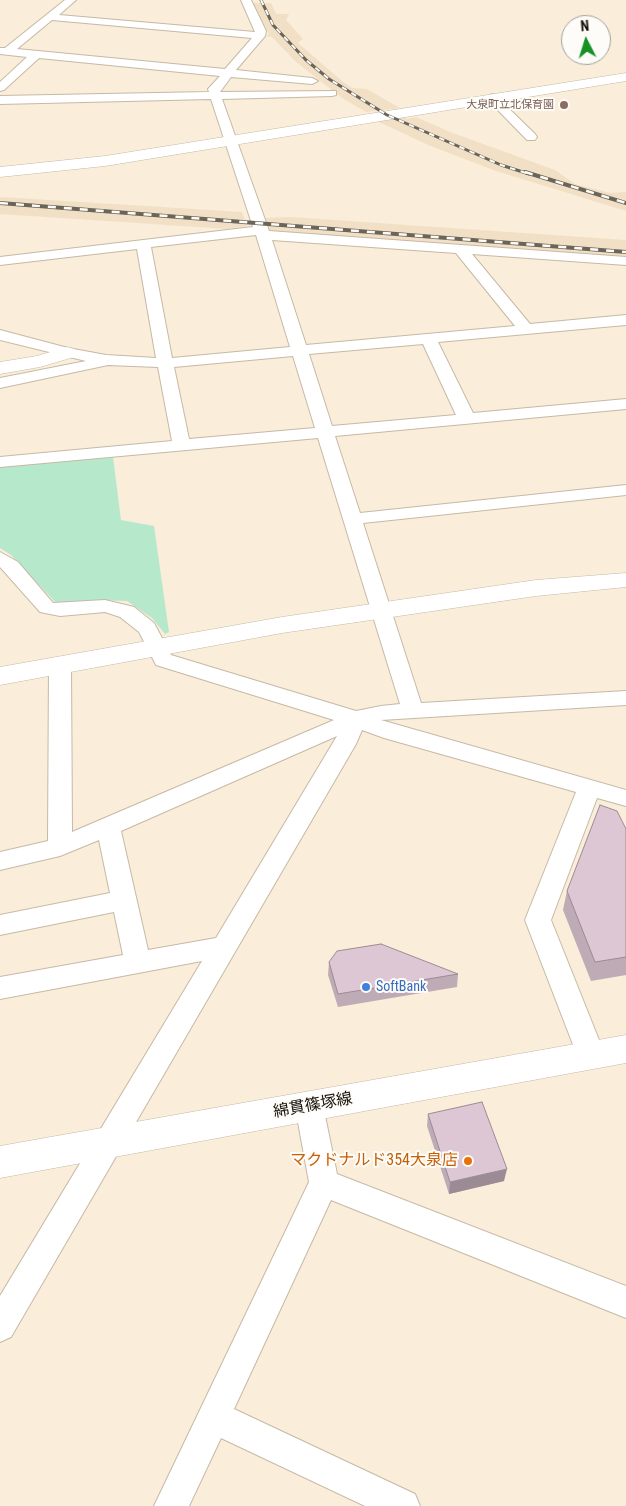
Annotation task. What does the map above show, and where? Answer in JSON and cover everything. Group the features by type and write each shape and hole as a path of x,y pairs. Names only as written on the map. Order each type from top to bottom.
{"street":[{"path":"4,51 70,0"},
{"path":"246,0 261,31 260,36 214,89 215,95 383,610 413,711"},
{"path":"50,17 260,36"},
{"path":"4,51 318,82"},
{"path":"0,88 36,54"},
{"path":"0,172 83,164 626,77"},
{"path":"0,100 332,93"},
{"path":"492,98 531,137"},
{"path":"0,261 261,232 626,261"},
{"path":"143,244 167,363 180,445"},
{"path":"464,249 463,253 527,330"},
{"path":"0,335 67,353 106,360 167,363 626,320"},
{"path":"429,339 466,419"},
{"path":"0,368 40,361 67,353"},
{"path":"0,383 98,365 106,360"},
{"path":"0,462 626,404"},
{"path":"353,519 626,490"},
{"path":"0,558 11,566 47,608 60,610 104,606 127,612 147,628 158,648 159,656 163,660 356,719 392,733 626,798"},
{"path":"0,676 272,627 536,588 626,580"},
{"path":"60,665 60,847"},
{"path":"0,861 60,847 356,719 380,713 626,698"},
{"path":"0,1326 345,744 356,719"},
{"path":"588,788 538,920 591,1055"},
{"path":"108,826 138,963"},
{"path":"0,925 124,900"},
{"path":"0,988 224,947"},
{"name":"綿貫篠塚線","path":"0,1162 626,1049"},
{"path":"172,1506 324,1183 309,1106"},
{"path":"324,1183 626,1302"},
{"path":"214,1417 404,1506"}],"shaded area":[{"path":"253,3 271,3 276,14 289,14 286,20 303,39 298,43 342,81 352,88 367,89 400,108 366,112 342,98 295,61 272,37 266,36 269,34"},
{"path":"402,116 407,119 416,117 450,132 555,170 575,184 610,193 626,192 626,211 496,171 428,145 375,120"},
{"path":"0,197 242,212 247,226 228,229 0,214"},
{"path":"290,217 626,240 626,259 268,231 265,218"}],"green space":[{"path":"113,457 121,520 154,526 169,632 165,634 152,618 127,601 95,600 58,605 11,555 0,548 0,467"}],"building":[{"path":"600,805 617,811 626,829 626,957 595,962 567,891"},
{"path":"381,944 458,974 338,994 329,962 337,951"},
{"path":"482,1102 507,1169 450,1182 428,1114"}],"railway":[{"path":"261,0 273,25 306,60 329,79 387,115 501,165 529,174"},
{"path":"525,172 626,203"},
{"path":"0,203 626,252"}],"place":[{"name":"大泉町立北保育園","path":"564,105"},
{"name":"SoftBank","path":"366,987"},
{"name":"マクドナルド354大泉店","path":"468,1161"}]}
